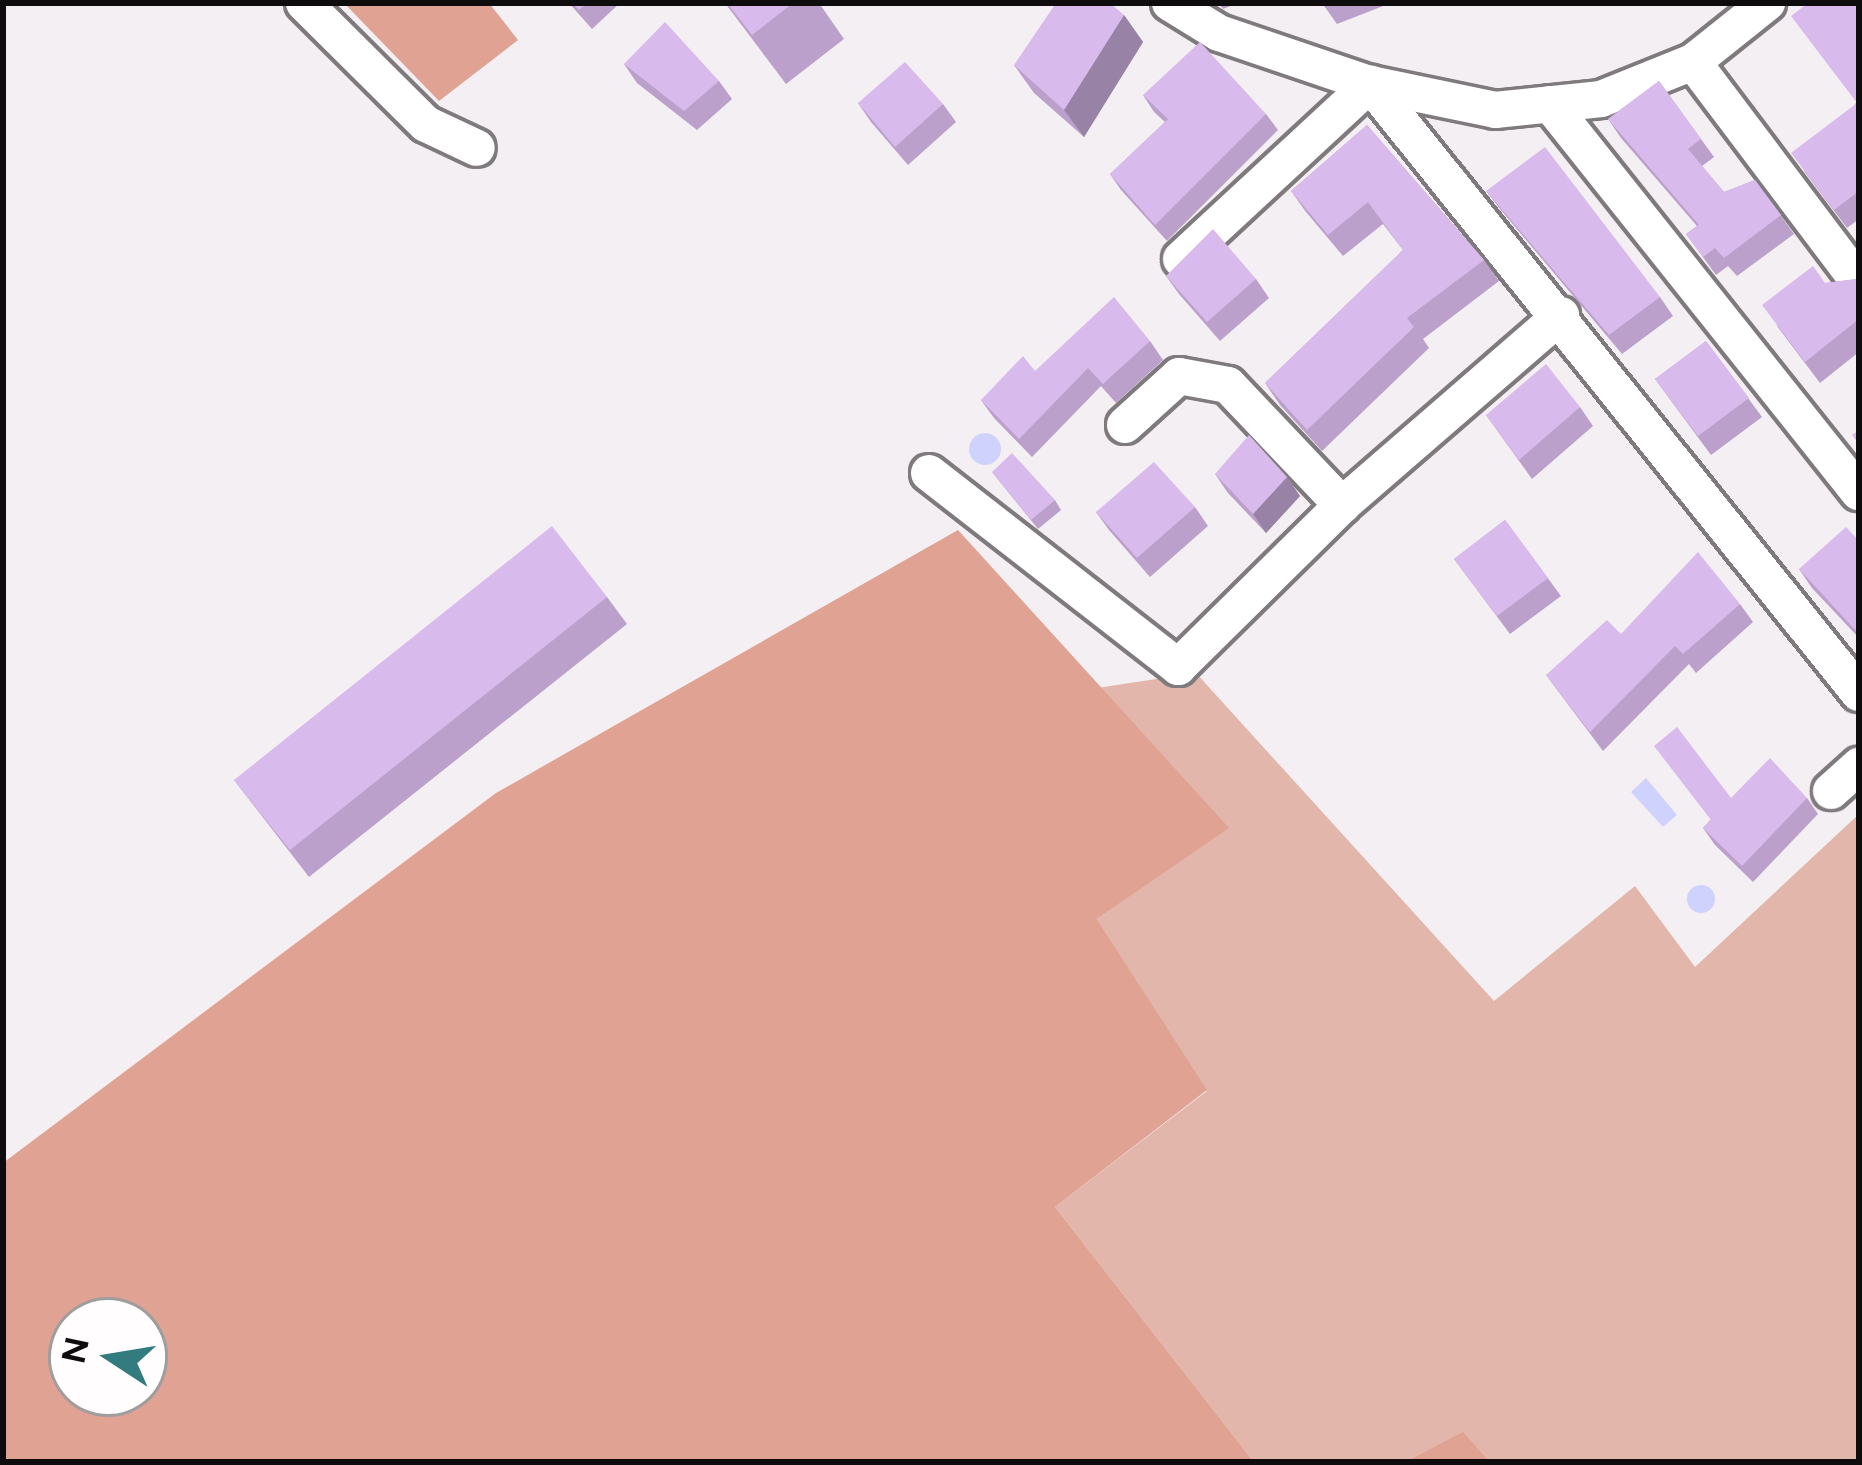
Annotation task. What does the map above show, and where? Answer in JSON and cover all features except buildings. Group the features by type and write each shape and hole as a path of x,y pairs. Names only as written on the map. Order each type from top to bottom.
{"street":[{"path":"304,3 426,124 477,148"},
{"path":"1170,3 1219,33 1370,84 1495,110 1600,99 1693,62 1767,3"},
{"path":"1693,62 1859,281"},
{"path":"1180,259 1370,84"},
{"path":"1370,84 1561,315 1859,693"},
{"path":"1550,104 1859,492"},
{"path":"929,473 1178,667 1342,505 1561,315"},
{"path":"1125,425 1179,376 1228,385 1342,505"},
{"path":"1831,791 1859,766"}],"shaded area":[{"path":"344,3 489,3 518,40 439,101"},
{"path":"958,530 1229,828 1097,919 1207,1090 1055,1207 1254,1462 3,1462 3,1163 496,793"},
{"path":"1196,673 1494,1001 1635,886 1695,967 1859,814 1859,1462 1490,1462 1463,1433 1405,1462 1254,1462 1055,1207 1207,1091 1097,919 1228,828 1097,688"},
{"path":"1463,1432 1490,1462 1405,1462"}],"water":[{"path":"985,433 997,437 1001,449 997,461 985,465 973,461 969,449 973,437"},
{"path":"1646,778 1677,815 1663,827 1631,792"},
{"path":"1701,885 1711,889 1715,899 1711,909 1701,913 1691,909 1687,899 1691,889"}]}
